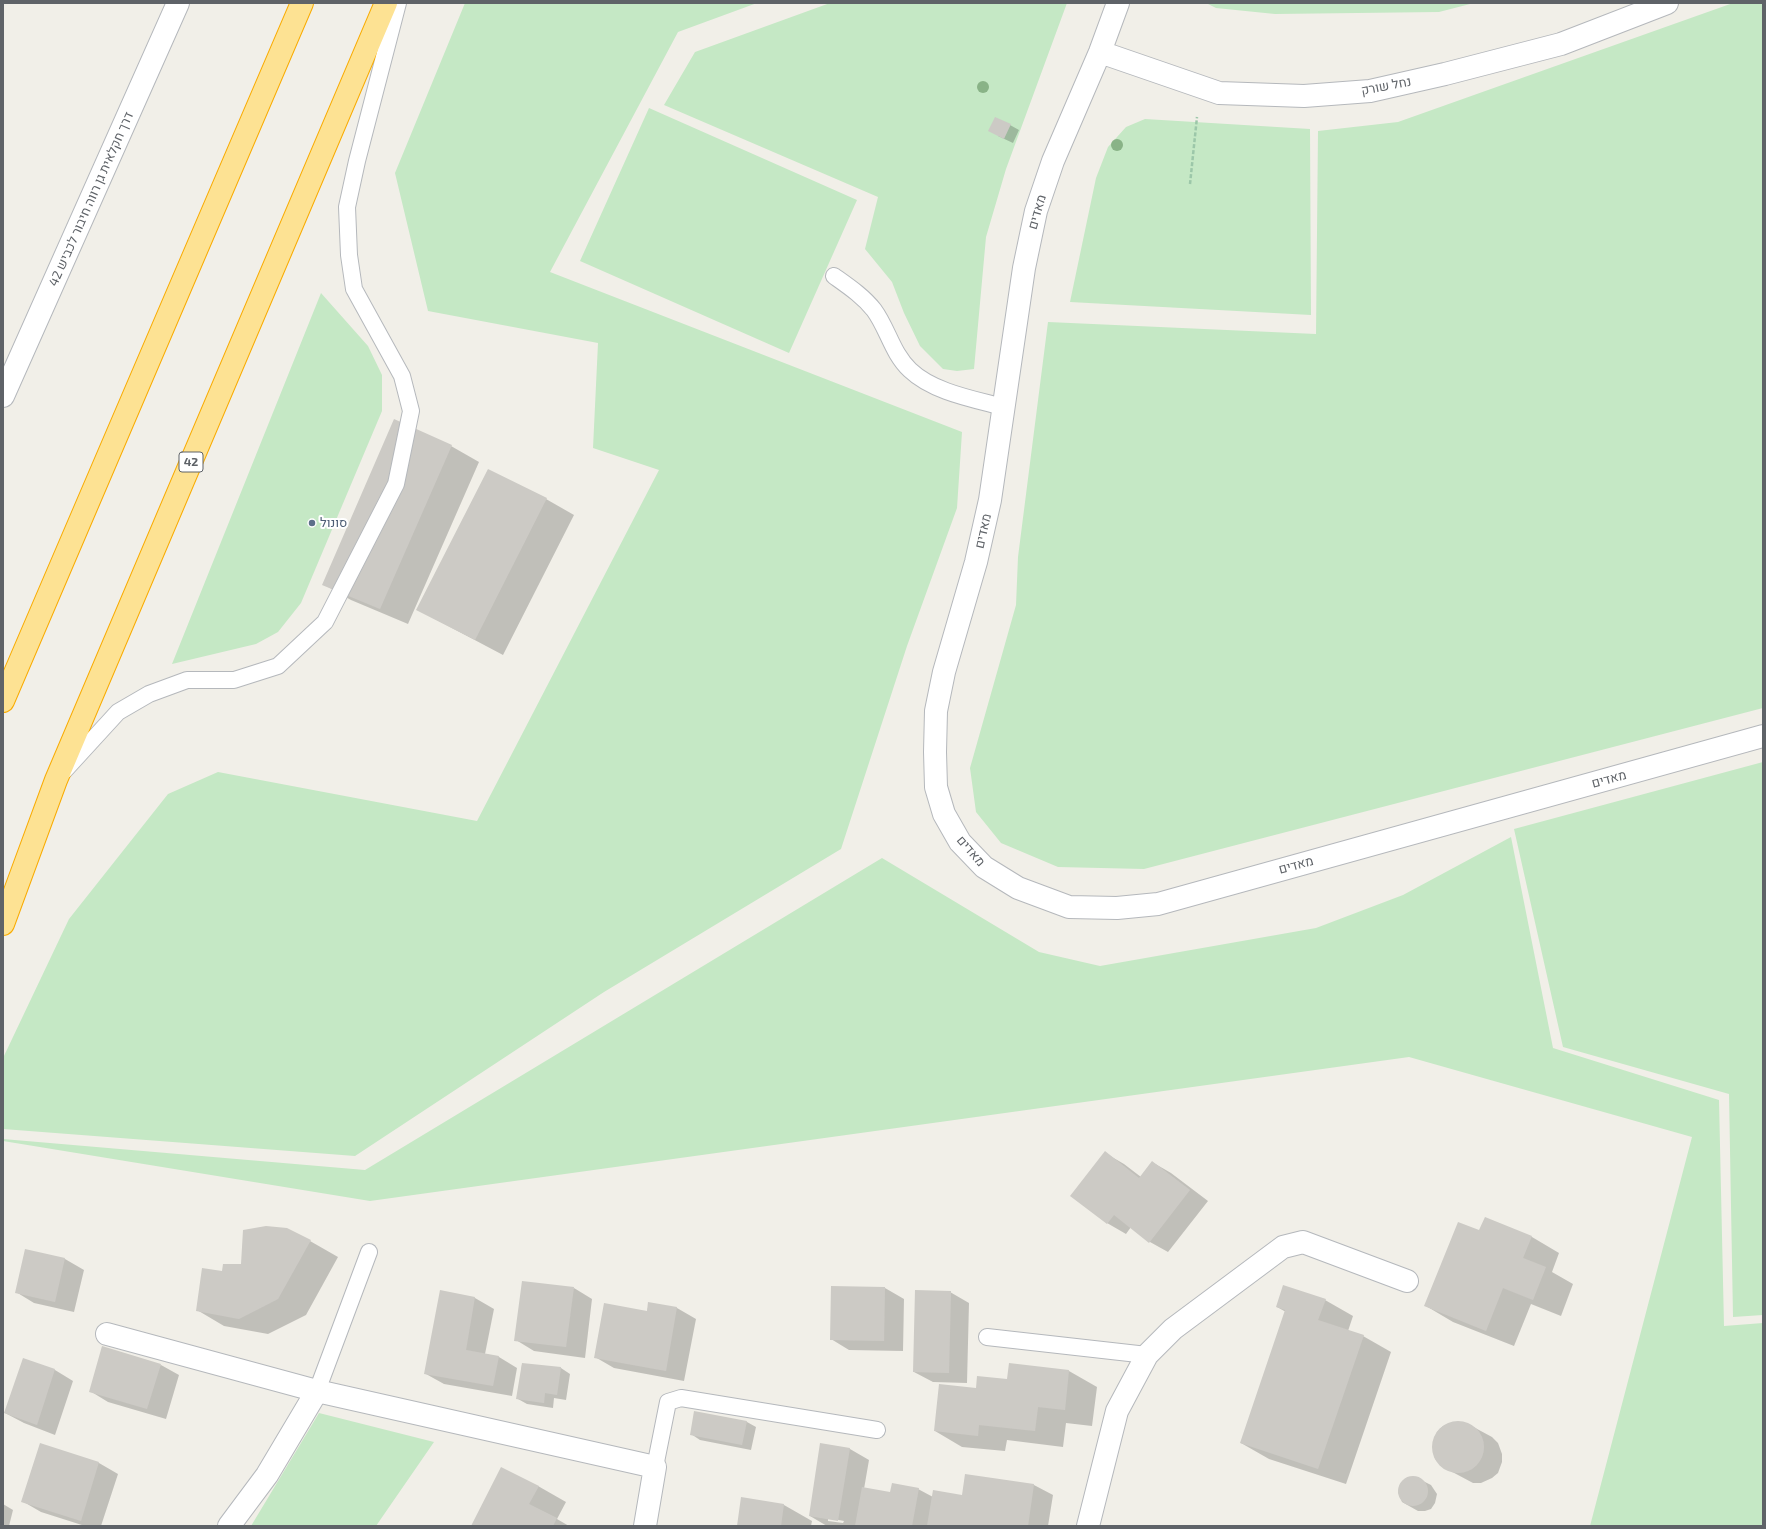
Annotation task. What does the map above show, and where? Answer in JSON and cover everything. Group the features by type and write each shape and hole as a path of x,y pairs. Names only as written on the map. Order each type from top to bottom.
{"highway":[{"path":"3,701 302,3"},
{"name":"42","path":"3,924 56,780 386,3"}],"street":[{"name":"דרך חקלאית גן רווה חיבור לכביש 42","path":"3,396 178,3"},
{"name":"מאדים","path":"1118,3 1100,52 1053,161 1036,211 1024,268 990,500 976,562 944,672 938,705 935,752 936,787 944,814 960,842 984,868 1018,888 1069,907 1117,908 1158,904 1763,736"},
{"name":"נחל שורק","path":"1100,52 1218,93 1304,96 1370,91 1445,74 1560,44 1666,3"},
{"path":"1088,1526 1117,1411 1146,1355 1173,1329 1283,1247 1303,1242 1407,1281"},
{"path":"107,1334 317,1391 655,1467 645,1526"},
{"path":"229,1526 267,1475 317,1391"}],"lane":[{"path":"56,780 118,712 149,694 187,680 234,680 278,666 325,622 396,484 411,411 402,376 354,288 349,255 347,207 357,161 398,3"},
{"path":"834,276 865,299 874,310 885,330 894,352 910,371 944,390 1003,407"},
{"path":"317,1391 369,1252"},
{"path":"987,1337 1146,1355"},
{"path":"655,1467 668,1402 680,1398 876,1430"}],"path":[{"path":"1190,184 1200,87"}],"green space":[{"path":"465,3 757,3 678,32 550,272 962,432 957,508 907,646 841,849 604,992 355,1156 3,1129 3,1058 69,919 168,794 218,772 477,821 659,470 593,448 598,343 428,311 395,173"},
{"path":"830,3 1067,3 1006,169 986,237 974,369 957,371 943,369 920,346 904,313 892,282 865,249 878,197 664,105 695,52"},
{"path":"1206,3 1474,3 1439,12 1275,14 1216,8"},
{"path":"1733,3 1763,3 1763,708 1144,869 1058,867 1001,843 976,812 970,768 1016,605 1018,557 1048,322 1316,334 1318,131 1398,122"},
{"path":"649,108 857,200 789,353 580,261"},
{"path":"1145,119 1310,129 1311,315 1070,302 1096,178 1108,147 1126,127"},
{"path":"321,293 368,346 382,375 382,411 301,603 278,632 256,644 172,664"},
{"path":"1763,762 1763,1315 1733,1317 1729,1094 1563,1047 1514,829"},
{"path":"1511,837 1553,1048 1719,1100 1724,1326 1763,1323 1763,1526 1590,1526 1692,1137 1409,1057 370,1201 3,1141 3,1139 365,1170 882,858 1039,952 1100,966 1316,928 1403,895"},
{"path":"319,1413 434,1442 376,1526 251,1526"}],"building":[{"path":"995,117 1011,124 1004,139 988,131"},
{"path":"394,419 452,445 380,609 322,585"},
{"path":"488,469 547,498 475,640 416,610"},
{"path":"1105,1151 1139,1178 1152,1161 1190,1190 1149,1243 1114,1215 1107,1224 1070,1196"},
{"path":"1485,1217 1532,1236 1523,1258 1546,1267 1533,1300 1503,1288 1486,1331 1424,1306 1458,1222 1479,1230"},
{"path":"266,1226 287,1228 311,1240 278,1299 239,1319 196,1311 202,1268 222,1271 223,1264 241,1264 243,1230"},
{"path":"25,1249 65,1258 55,1302 15,1293"},
{"path":"522,1281 574,1287 566,1347 514,1341"},
{"path":"1283,1285 1326,1299 1318,1320 1364,1335 1318,1469 1240,1443 1285,1310 1276,1307"},
{"path":"831,1286 885,1287 884,1341 830,1340"},
{"path":"440,1290 475,1297 466,1350 499,1356 493,1386 424,1374"},
{"path":"915,1290 951,1291 949,1373 913,1372"},
{"path":"648,1302 677,1307 666,1371 594,1358 604,1303 647,1311"},
{"path":"102,1346 161,1364 147,1409 89,1392"},
{"path":"23,1358 55,1369 37,1425 4,1413"},
{"path":"522,1363 561,1367 557,1395 545,1393 544,1403 516,1399"},
{"path":"1009,1363 1069,1370 1065,1410 1038,1407 1035,1431 979,1425 978,1436 934,1431 939,1384 976,1388 977,1376 1007,1379"},
{"path":"694,1411 747,1421 742,1445 690,1435"},
{"path":"1453,1421 1463,1421 1477,1428 1484,1442 1484,1452 1477,1466 1463,1473 1453,1473 1443,1469 1436,1462 1432,1452 1432,1442 1436,1432 1443,1425"},
{"path":"40,1443 99,1462 81,1521 21,1502"},
{"path":"820,1443 850,1448 838,1521 809,1516"},
{"path":"501,1467 539,1486 529,1504 557,1518 553,1526 471,1526"},
{"path":"965,1474 1034,1484 1028,1526 927,1526 933,1490 962,1495"},
{"path":"1413,1476 1424,1480 1428,1491 1424,1502 1413,1506 1402,1502 1398,1491 1402,1480"},
{"path":"892,1483 919,1488 912,1526 855,1526 862,1487 890,1492"},
{"path":"741,1497 784,1504 781,1526 737,1526"}],"place":[{"name":"סונול","path":"312,523"}]}
